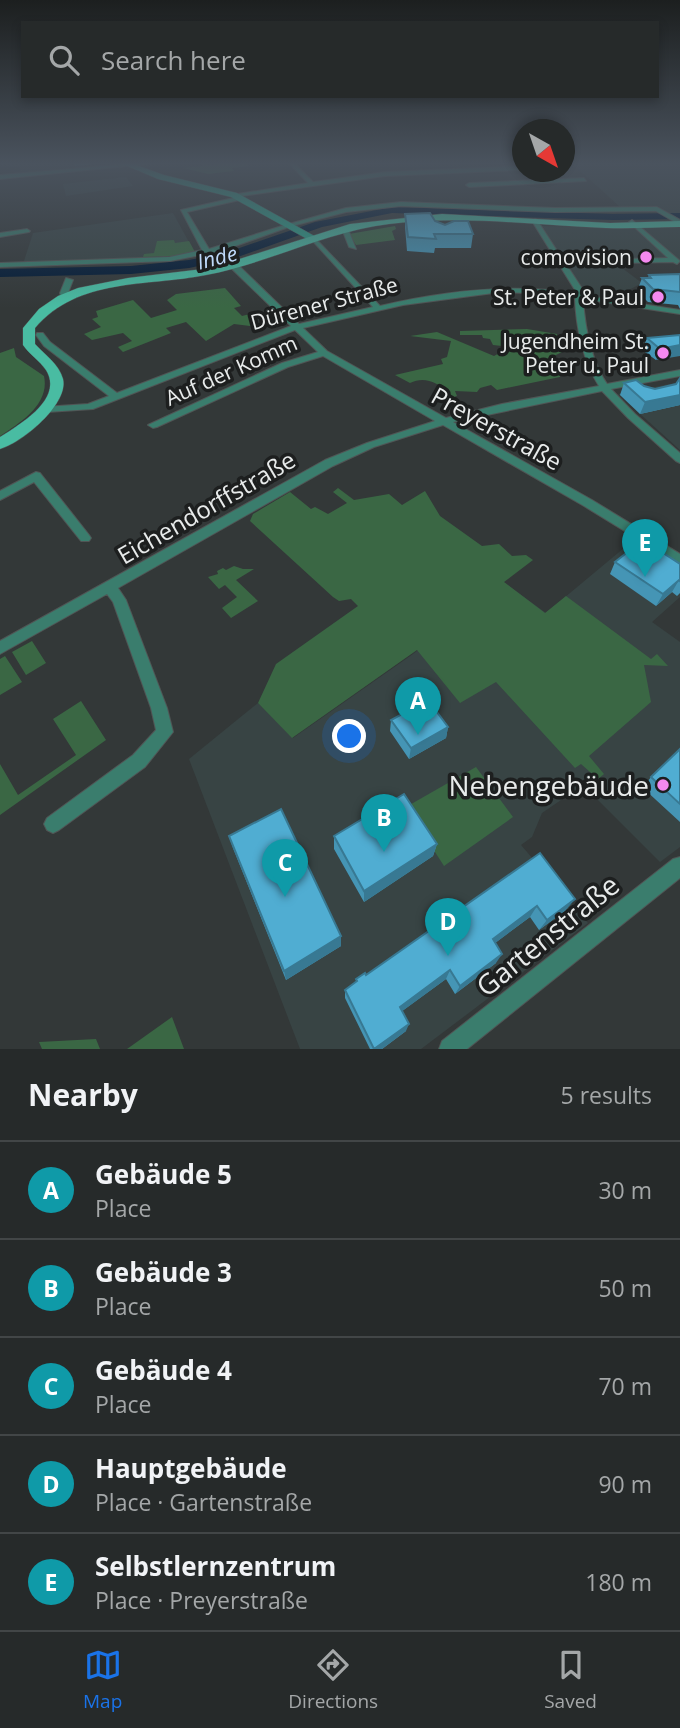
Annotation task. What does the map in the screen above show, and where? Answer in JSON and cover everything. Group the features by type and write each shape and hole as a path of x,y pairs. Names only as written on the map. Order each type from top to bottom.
{"main road":[{"path":"264,211 311,236"},
{"path":"0,444 47,410 57,384 53,372 29,345 28,333 37,316 65,298 106,285 197,274 233,265 311,236 398,220 488,218 592,224 679,222"}],"street":[{"path":"183,211 207,252"},
{"path":"0,265 148,261 207,252 320,216 348,211"},
{"path":"660,211 679,222"},
{"path":"535,221 579,289 583,335 605,389 680,459"},
{"path":"633,224 677,262"},
{"path":"345,229 353,247"},
{"path":"0,235 27,231"},
{"path":"311,236 376,307"},
{"path":"563,262 677,262"},
{"name":"Preyerstraße","path":"233,265 324,353 589,503 680,560"},
{"path":"65,298 69,280"},
{"name":"Dürener Straße","path":"47,410 89,407 296,327 376,307 501,290 578,296 680,312"},
{"path":"40,335 47,344 117,397"},
{"name":"Auf der Komm","path":"153,425 285,365 324,353"},
{"name":"Eichendorffstraße","path":"0,648 365,445 441,421 680,373"},
{"path":"0,496 36,476 85,538"},
{"path":"53,824 139,761 165,732 163,719 119,600 110,588"},
{"name":"Gartenstraße","path":"450,1049 680,866"}],"shaded area":[{"path":"173,213 195,253 93,261 24,261 33,233"},
{"path":"541,226 680,228 680,262 674,258 614,262 642,283 627,291 624,303 586,296"},
{"path":"680,382 680,450 618,394"},
{"path":"636,538 680,565 680,597 652,622 680,642 680,847 660,862 583,785 542,813 532,837 521,845 588,923 421,1049 300,1049 189,759 258,703 293,738 413,654 505,583 546,613"}],"green space":[{"path":"395,226 396,229 392,231 395,240 356,245 349,234"},
{"path":"174,240 175,243 189,241 195,252 177,256 143,257 144,254 154,253 157,241"},
{"path":"225,288 241,306 234,308 242,316 250,314 259,327 234,324 206,341 186,322 166,328 171,333 123,352 118,347 132,341 123,333 92,340 84,334 101,327 92,319 98,317 96,311 133,300 151,318 177,310 167,300 176,294"},
{"path":"527,329 557,334 550,337 553,352 562,352 550,358 553,367 561,368 560,377 497,390 491,385 480,388 477,392 455,391 457,396 440,401 437,398 448,392 439,385 425,380 410,383 395,375 443,364 441,359 447,357 451,341 410,336 437,332 494,356 503,351 502,346 493,345 490,339 483,338 482,335 460,335 460,331"},
{"path":"14,348 16,357 44,376 45,386 43,395 32,411 0,436 0,353"},
{"path":"338,488 354,500 389,494 402,505 425,491 440,516 482,546 499,544 512,556 526,555 533,560 504,582 545,613 566,596 651,659 657,654 668,666 644,665 651,702 589,756 604,774 598,779 581,764 575,768 496,682 460,703 417,650 292,738 258,703 276,664 358,606 351,599 339,601 333,597 250,521 253,514 290,492 311,509 315,507 328,514 347,503 333,492"},
{"path":"234,566 254,569 236,580 258,601 231,618 222,608 237,597 225,585 219,589 208,577 218,574 217,571 223,568 226,570"},
{"path":"32,641 46,663 26,675 12,652"},
{"path":"5,656 22,682 0,695 0,659"},
{"path":"81,701 106,740 0,815 0,764 18,795 76,755 53,719"},
{"path":"476,767 513,817 444,866 406,807"},
{"path":"172,1017 184,1049 127,1049"},
{"path":"96,1039 100,1049 42,1049 39,1042"}],"building":[{"path":"430,213 435,221 445,225 454,221 468,221 473,234 434,234 436,239 408,237 405,214"},
{"path":"680,274 680,292 653,289 642,278 651,278 649,275"},
{"path":"680,335 680,345 660,349 647,338"},
{"path":"680,378 680,395 645,402 624,383 636,380 655,389 676,384"},
{"path":"643,540 680,564 680,581 663,594 615,562"},
{"path":"428,700 448,727 411,748 391,720"},
{"path":"680,749 680,804 651,777"},
{"path":"404,794 437,844 364,891 334,836"},
{"path":"281,809 341,936 284,971 229,836"},
{"path":"540,853 575,899 547,920 537,906 493,939 502,954 460,986 450,970 400,1007 409,1024 374,1049 345,990 357,981 356,979 365,973 366,975"}],"waterway":[{"name":"Inde","path":"0,273 131,270 189,264 228,256 319,224 387,211"},
{"name":"Inde","path":"422,211 613,217 680,216"}],"place":[{"name":"comovision","path":"646,257"},
{"name":"St. Peter & Paul","path":"658,297"},
{"name":"Jugendheim St. Peter u. Paul","path":"663,353"},
{"name":"Selbstlernzentrum","path":"645,577"},
{"name":"Gebäude 5","path":"418,735"},
{"name":"Nebengebäude","path":"663,785"},
{"name":"Gebäude 3","path":"384,852"},
{"name":"Gebäude 4","path":"285,897"},
{"name":"Hauptgebäude","path":"448,956"}]}
